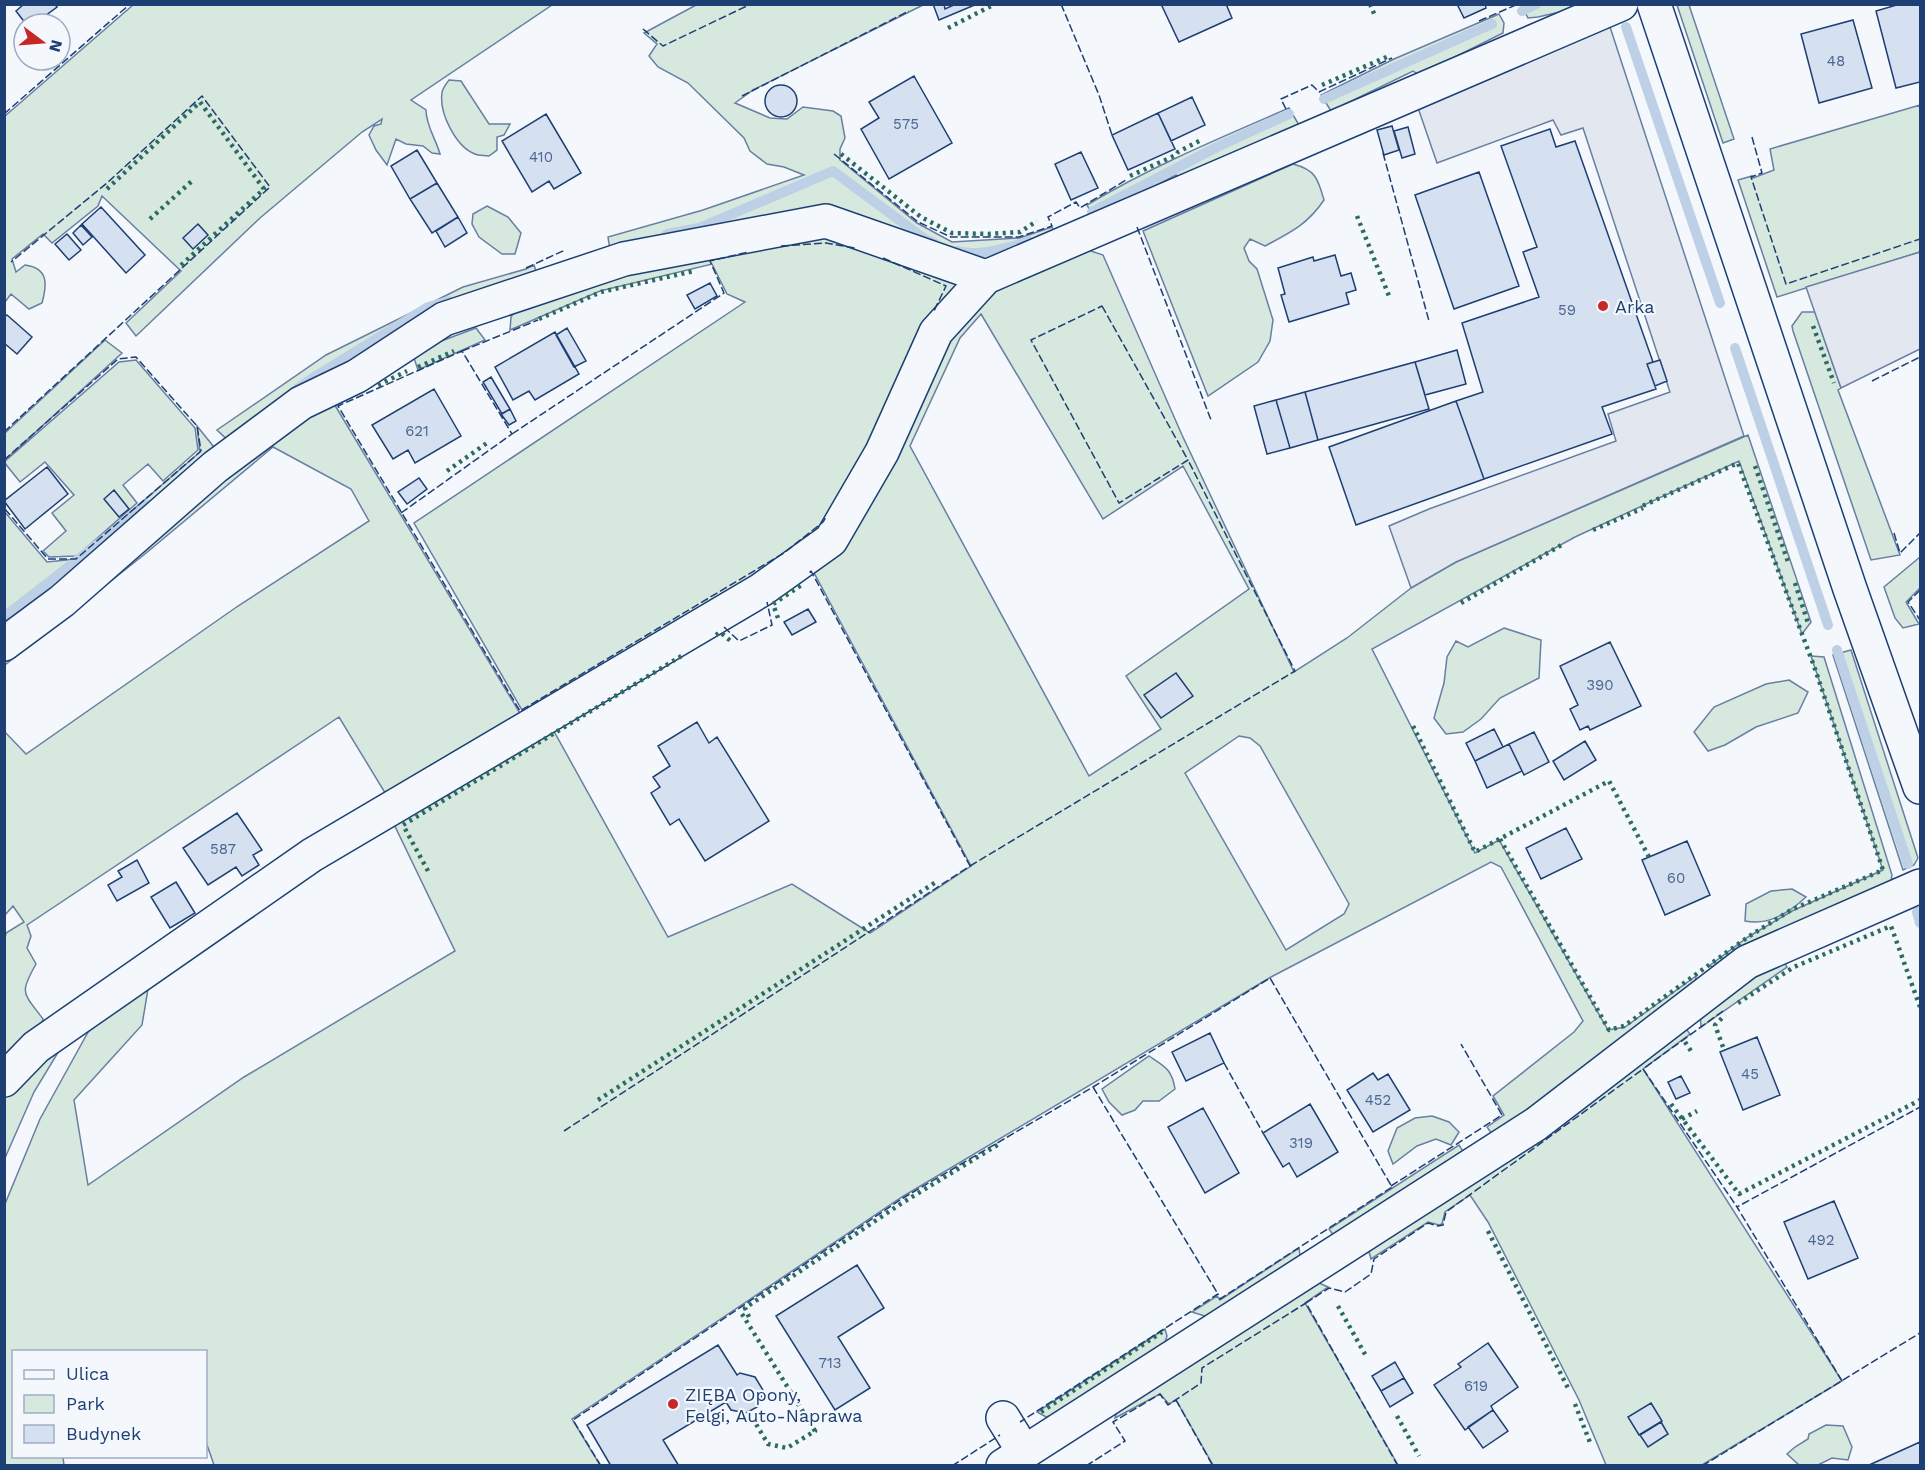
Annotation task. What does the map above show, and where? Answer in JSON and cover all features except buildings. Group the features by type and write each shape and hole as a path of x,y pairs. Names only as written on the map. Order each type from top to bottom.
{"street":[{"path":"4,1080 36,1047 221,914 312,855 761,590 831,540 882,452 936,332 986,277 1621,4"},
{"path":"1654,4 1850,589 1920,787"},
{"path":"4,644 62,601 215,467 301,403 357,375 444,319 624,259 826,221 986,277"},
{"path":"1003,1418 1014,1459 1536,1124 1747,962 1920,886"}],"green space":[{"path":"925,4 753,90 735,103 770,118 787,119 803,107 833,111 841,116 845,138 840,149 840,160 917,223 952,242 1020,238 1052,227 1057,239 1009,256 976,261 883,228 611,256 608,237 703,210 804,175 784,167 767,164 750,151 744,138 688,83 658,67 649,56 657,44 644,33 696,5"},
{"path":"133,5 552,5 411,100 426,110 440,154 432,153 423,146 406,144 396,139 387,165 369,135 374,126 381,124 382,119 362,132 260,218 136,336 126,323 181,271 102,196 98,206 52,243 43,234 12,259 16,272 25,265 33,267 42,274 45,290 42,303 29,309 11,294 5,302 5,116 56,72 72,72 72,58"},
{"path":"1521,5 1590,5 1528,18"},
{"path":"1677,5 1689,5 1734,139 1723,143"},
{"path":"1499,14 1504,23 1503,33 1419,75 1413,71 1331,111 1321,95 1394,59"},
{"path":"449,80 461,81 489,124 510,124 504,135 497,137 497,150 489,156 477,155 468,150 455,137 450,128 442,101 443,90"},
{"path":"1920,105 1920,252 1777,297 1738,180 1752,176 1753,178 1774,170 1770,149"},
{"path":"1289,108 1299,125 1180,179 1176,175 1112,208 1095,220 1087,205 1161,165"},
{"path":"1293,164 1307,169 1315,176 1324,200 1305,222 1291,232 1265,246 1250,239 1244,248 1249,261 1257,269 1273,320 1270,341 1258,362 1208,396 1143,231"},
{"path":"487,206 508,217 521,233 515,254 502,254 479,237 472,224 473,214"},
{"path":"848,237 978,278 879,448 804,551 526,717 414,523 745,302 727,294 712,264 600,291 510,330 511,317 516,309 600,276 757,239"},
{"path":"1088,250 1103,255 1182,435 1294,672 1347,638 1411,588 1456,562 1748,435 1811,622 1802,634 1739,461 1575,537 1372,649 1475,853 1499,840 1608,1030 1625,1027 1696,976 1695,986 1494,1137 1487,1127 1504,1115 1493,1096 1574,1032 1583,1021 1501,867 1491,862 1271,977 902,1197 572,1419 600,1465 214,1465 207,1445 207,1350 12,1350 12,1458 63,1458 64,1465 5,1466 5,1204 40,1119 97,1016 149,983 142,1025 74,1100 88,1185 244,1077 455,951 391,818 551,726 668,937 792,884 870,933 971,866 812,569 951,334 988,295","holes":["981,314 1103,519 1183,466 1249,589 1126,676 1161,729 1089,776 910,446 960,338","1239,736 1250,738 1260,746 1349,904 1344,914 1286,950 1185,773"]},
{"path":"534,265 540,283 234,446 217,430 326,355 463,287"},
{"path":"1802,312 1815,312 1841,388 1838,390 1900,555 1871,560 1793,331 1792,326"},
{"path":"476,328 485,340 418,370 412,352"},
{"path":"105,340 122,353 5,460 5,433"},
{"path":"136,360 195,428 198,450 163,481 148,464 123,485 137,503 77,556 49,557 43,551 66,531 52,513 74,495 45,462 20,482 4,462 119,362"},
{"path":"330,397 524,720 390,801 339,717 27,925 31,936 27,948 36,964 27,981 26,993 43,1019 39,1031 5,1069 5,939 6,933 24,922 13,906 5,915 5,732 26,754 238,606 369,521 351,489 273,447 145,554 5,665 5,656 267,443"},
{"path":"197,426 222,457 5,640 4,511 47,562 76,559 200,452"},
{"path":"1920,557 1920,588 1906,602 1919,624 1903,628 1895,618 1884,587"},
{"path":"1504,628 1541,640 1539,678 1500,698 1481,719 1463,732 1446,734 1434,718 1444,683 1447,657 1456,641 1468,647"},
{"path":"1851,650 1918,858 1914,865 1903,870 1833,655"},
{"path":"1811,656 1824,657 1892,875 1891,881 1723,968 1709,966 1748,937 1792,911 1883,870"},
{"path":"1789,680 1808,692 1798,713 1756,727 1725,745 1708,751 1694,732 1714,707 1766,684"},
{"path":"1792,889 1806,897 1793,908 1770,920 1745,921 1746,904 1771,891"},
{"path":"1780,956 1787,967 1701,1027 1700,1010"},
{"path":"1681,1022 1690,1034 1643,1069 1842,1381 1702,1465 1606,1465 1579,1400 1488,1222 1470,1195 1445,1212 1442,1224 1428,1222 1371,1259 1368,1248"},
{"path":"74,1026 34,1092 5,1158 5,1094"},
{"path":"1149,1056 1169,1072 1175,1089 1159,1101 1143,1101 1135,1110 1122,1115 1109,1102 1102,1089"},
{"path":"1432,1116 1449,1122 1459,1132 1451,1145 1436,1139 1417,1146 1393,1164 1388,1151 1397,1128 1415,1118"},
{"path":"1459,1145 1466,1156 1336,1239 1329,1229"},
{"path":"1299,1248 1301,1263 1214,1319 1192,1312 1217,1296 1220,1300"},
{"path":"1319,1283 1328,1287 1305,1303 1398,1465 1213,1465 1176,1400 1169,1404 1160,1394 1115,1418 1116,1414 1128,1405"},
{"path":"1165,1329 1167,1336 1163,1349 1061,1413 1046,1417 1037,1412"},
{"path":"1826,1425 1843,1426 1852,1447 1848,1460 1832,1458 1818,1465 1799,1465 1787,1454 1808,1439 1809,1434"}],"shaded area":[{"path":"1610,27 1744,436 1456,562 1411,588 1389,526 1429,509 1616,441 1608,414 1670,392 1583,128 1561,135 1553,120 1437,163 1415,99"},
{"path":"1920,252 1920,349 1841,388 1806,287"}],"waterway":[{"path":"1522,11 1536,4"},
{"path":"1324,99 1492,24"},
{"path":"1626,27 1720,303"},
{"path":"1092,212 1217,147 1289,114"},
{"path":"667,234 699,228 833,171 926,240 934,243"},
{"path":"957,251 983,252 1029,241"},
{"path":"297,389 428,307 449,301"},
{"path":"1735,348 1828,625"},
{"path":"4,617 148,505"},
{"path":"1837,650 1908,864"},
{"path":"1917,912 1920,923"}],"hedge":[{"path":"948,28 995,4"},
{"path":"1370,4 1375,16"},
{"path":"1322,85 1389,56"},
{"path":"107,189 200,102 264,189 178,268"},
{"path":"1130,176 1176,155 1203,139"},
{"path":"841,154 921,217 952,233 1020,232 1037,221"},
{"path":"150,219 193,180"},
{"path":"1357,216 1389,296"},
{"path":"539,319 601,292 694,271"},
{"path":"1813,326 1834,383"},
{"path":"418,367 454,351"},
{"path":"378,385 407,371"},
{"path":"447,471 487,443"},
{"path":"1500,839 1609,1030 1624,1026 1748,937 1791,910 1883,870 1814,666 1738,463 1640,507"},
{"path":"1755,466 1788,562"},
{"path":"1593,530 1643,508"},
{"path":"1461,603 1565,543"},
{"path":"1795,583 1808,623"},
{"path":"778,618 773,604 803,584"},
{"path":"716,635 720,632 733,643"},
{"path":"428,871 403,825 683,655"},
{"path":"1413,726 1475,852 1609,781 1649,857"},
{"path":"598,1100 936,882"},
{"path":"1738,1003 1794,967 1891,926 1920,1007"},
{"path":"1723,1047 1715,1025 1725,1015"},
{"path":"1685,1042 1691,1051"},
{"path":"1671,1104 1739,1194 1920,1100"},
{"path":"1682,1119 1697,1111"},
{"path":"749,1317 745,1308 902,1203 999,1144"},
{"path":"1488,1231 1568,1388"},
{"path":"1338,1306 1366,1356"},
{"path":"742,1314 815,1431 787,1448 768,1444 753,1419"},
{"path":"1041,1412 1162,1332"},
{"path":"1575,1404 1591,1445"},
{"path":"1397,1416 1419,1456"}],"fence":[{"path":"4,114 130,4"},
{"path":"643,29 663,46 751,4"},
{"path":"1061,4 1099,95 1112,135"},
{"path":"1479,21 1518,4"},
{"path":"742,96 909,11"},
{"path":"1286,109 1281,99 1312,85 1319,92 1392,58"},
{"path":"4,432 270,187 202,96 107,183 11,262"},
{"path":"1752,137 1762,173 1751,177 1786,284 1920,239"},
{"path":"1383,153 1429,321"},
{"path":"834,154 918,222 951,237 1019,237 1052,226 1048,217 1076,202 1080,208 1126,180"},
{"path":"1137,227 1211,420"},
{"path":"781,246 826,243 855,248"},
{"path":"526,268 565,250"},
{"path":"512,434 724,293 710,261 748,252"},
{"path":"883,258 946,286 933,313"},
{"path":"1102,306 1188,460 1119,503 1031,340 1102,306"},
{"path":"462,351 538,320"},
{"path":"401,513 512,434 462,351 338,406 520,711 784,553 823,522 826,517"},
{"path":"4,460 118,359 136,357 197,426 201,451 76,559 48,559 4,508"},
{"path":"1872,381 1920,357"},
{"path":"970,866 1295,671 1188,460"},
{"path":"1894,533 1900,553 1920,533"},
{"path":"564,1131 970,866 811,571 809,573"},
{"path":"1920,590 1908,602 1920,620"},
{"path":"724,627 739,641 772,625 767,602"},
{"path":"601,1466 573,1420 903,1198 1093,1087 1270,978 1392,1187 1220,1299 1218,1294 1020,1422"},
{"path":"1723,1011 1643,1069 1737,1207"},
{"path":"1391,1186 1502,1115 1461,1044"},
{"path":"1224,1063 1263,1133"},
{"path":"1398,1466 1306,1303 1329,1288 1345,1292 1371,1274 1374,1259 1428,1223 1443,1225 1446,1212 1643,1069"},
{"path":"1093,1087 1218,1294"},
{"path":"1842,1381 1737,1207 1920,1107"},
{"path":"1086,1466 1125,1441 1113,1422 1160,1394 1168,1405 1201,1383 1202,1368 1306,1303"},
{"path":"1702,1466 1920,1333"},
{"path":"1176,1400 1213,1466"},
{"path":"952,1466 1000,1435"}],"place":[{"name":"Arka","path":"1603,306"},
{"name":"ZIĘBA Opony, Felgi, Auto-Naprawa","path":"673,1404"}]}
